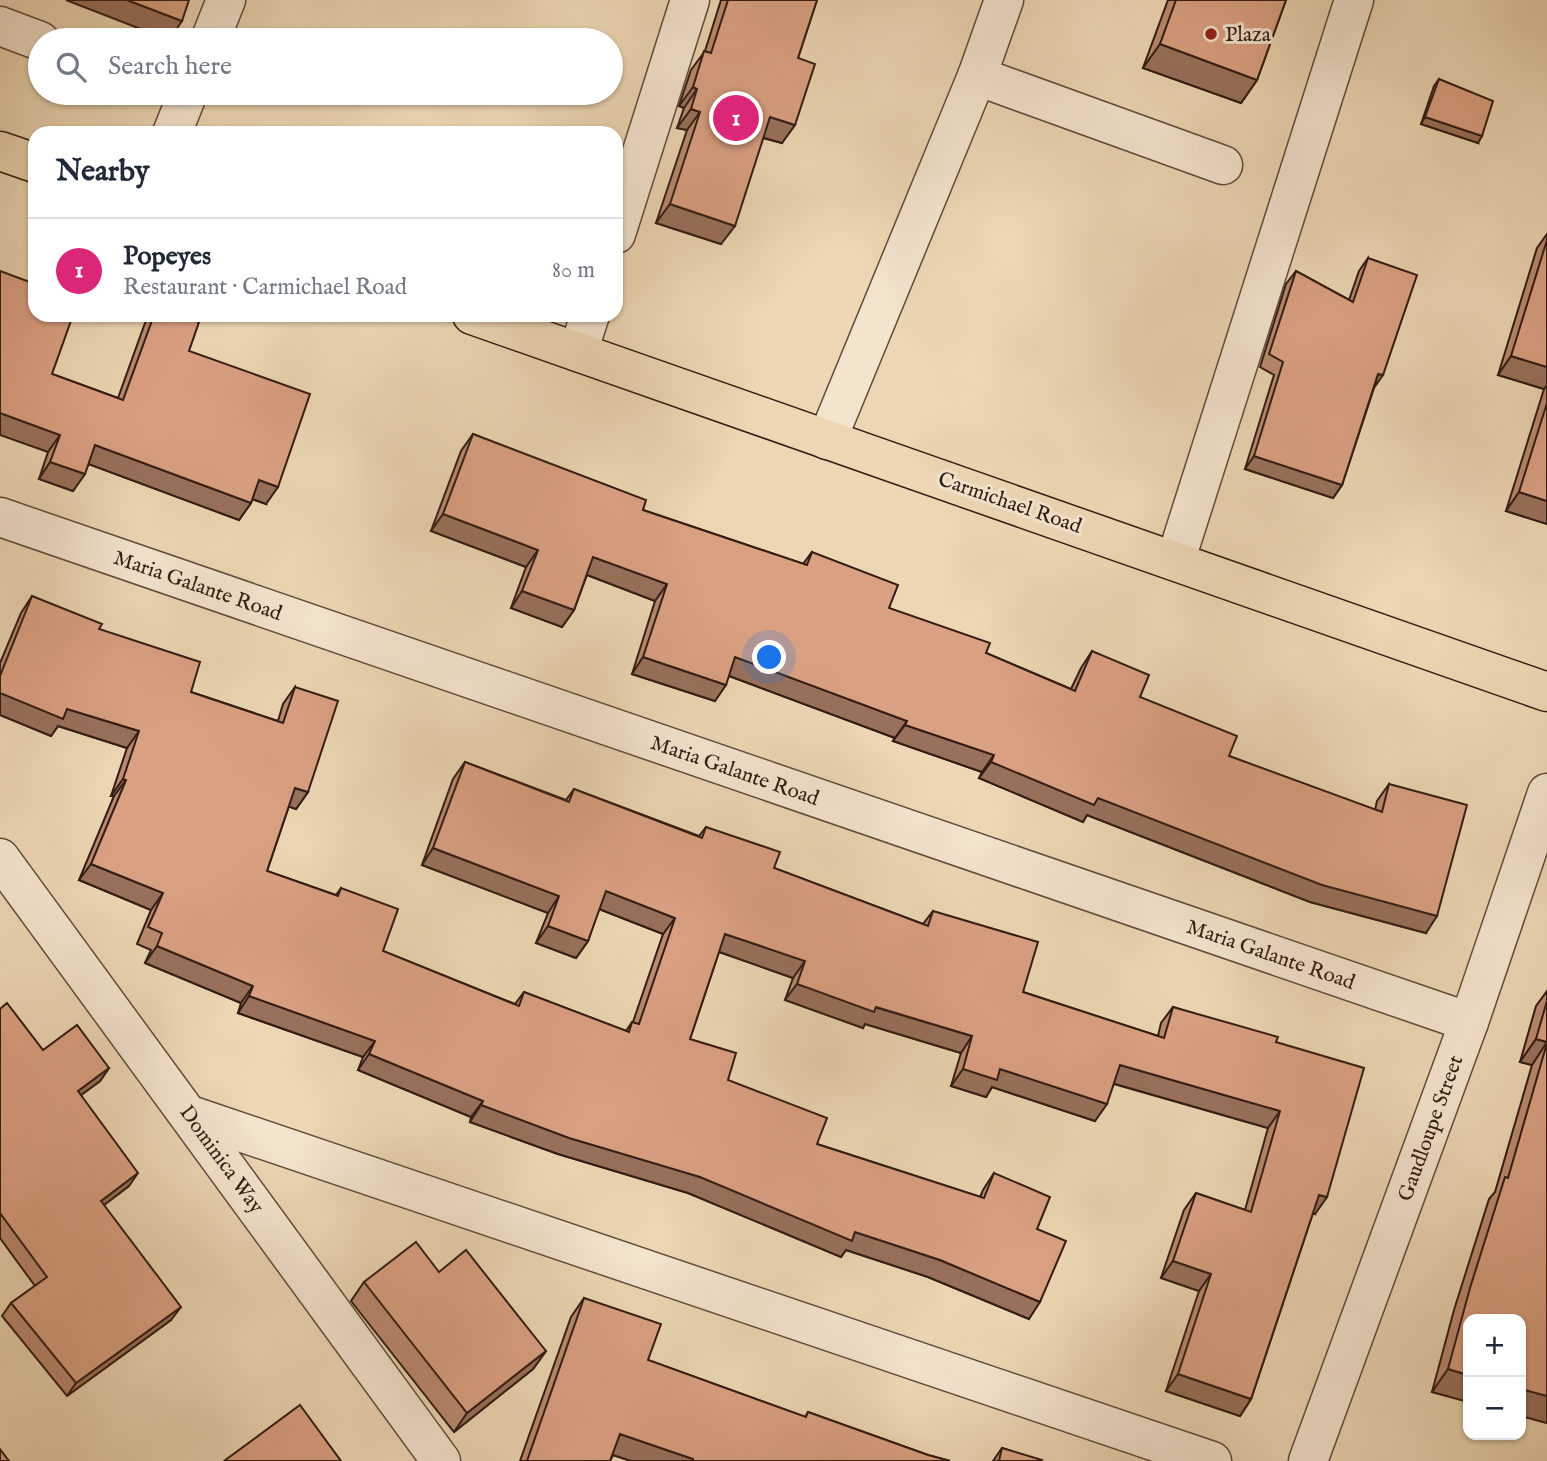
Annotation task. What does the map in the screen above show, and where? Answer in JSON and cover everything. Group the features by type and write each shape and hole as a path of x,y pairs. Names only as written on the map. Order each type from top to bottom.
{"main road":[{"path":"0,151 28,161"},
{"name":"Carmichael Road","path":"492,322 1176,559 1547,692"}],"street":[{"path":"215,28 226,0"},
{"path":"623,211 690,0"},
{"path":"827,440 977,76 1004,0"},
{"path":"1176,559 1354,0"},
{"path":"0,26 28,36"},
{"path":"977,76 1223,165"},
{"path":"174,126 180,105"},
{"path":"578,352 588,322"},
{"name":"Maria Galante Road","path":"0,517 1469,1022"},
{"name":"Gaudloupe Street","path":"1308,1461 1469,1022 1547,793"},
{"name":"Dominica Way","path":"0,858 441,1461"},
{"path":"190,1115 1213,1461"}],"building":[{"path":"127,0 189,0 182,21"},
{"path":"728,0 817,0 798,58 815,64 795,125 770,117 735,226 670,204 700,112 691,109 697,89 693,87 704,51 711,53"},
{"name":"Plaza","path":"1176,0 1286,0 1257,80 1160,44"},
{"path":"1439,79 1493,101 1482,136 1425,117"},
{"path":"1547,240 1547,367 1511,356"},
{"path":"1368,258 1417,275 1383,375 1378,374 1342,485 1254,456 1283,362 1269,354 1296,271 1353,302"},
{"path":"0,271 28,281 28,322 71,322 52,374 123,400 151,322 199,322 189,351 310,394 278,487 259,480 251,503 95,445 85,474 50,462 60,435 0,413"},
{"path":"1547,403 1547,501 1519,492"},
{"path":"473,434 646,500 643,510 807,565 812,552 898,585 889,608 990,643 986,653 1075,691 1092,651 1149,675 1140,697 1237,736 1229,756 1382,812 1389,784 1467,805 1437,916 1322,885 1098,798 1094,805 991,762 994,755 905,725 907,721 735,657 726,685 643,657 667,584 593,557 574,610 522,591 538,550 443,514"},
{"path":"32,596 102,624 99,629 200,662 191,692 283,723 295,687 338,701 308,792 295,788 267,871 338,896 341,888 398,909 383,951 519,1006 524,992 629,1032 632,1022 639,1024 675,918 606,891 588,941 548,926 559,896 433,848 465,762 569,802 574,789 702,838 706,827 780,852 774,868 928,926 933,911 1038,942 1023,992 1164,1038 1173,1007 1278,1037 1276,1042 1364,1068 1327,1197 1319,1195 1251,1399 1178,1374 1211,1274 1173,1261 1196,1193 1251,1212 1280,1111 1120,1065 1107,1104 1000,1069 997,1080 963,1069 972,1036 876,1007 874,1012 797,984 805,961 725,934 690,1039 736,1053 728,1080 827,1118 817,1144 984,1198 994,1173 1050,1197 1037,1229 1066,1241 1040,1302 940,1260 855,1232 852,1241 700,1177 569,1138 481,1105 483,1101 369,1054 375,1041 249,996 253,986 157,946 162,933 148,927 163,893 91,864 126,780 123,779 139,731 67,709 63,719 0,693 0,676"},
{"path":"1547,1001 1547,1042 1536,1039"},
{"path":"7,1003 43,1050 77,1025 109,1068 78,1091 138,1173 101,1201 181,1307 76,1383 11,1303 47,1277 0,1213 0,1009"},
{"path":"1547,1043 1547,1396 1526,1390 1526,1314 1463,1314 1463,1374 1448,1369 1470,1288 1505,1177 1508,1178"},
{"path":"416,1242 439,1272 466,1250 546,1351 467,1413 364,1282"},
{"path":"584,1298 661,1324 648,1360 806,1417 808,1412 950,1461 693,1461 620,1434 610,1461 527,1461"},
{"path":"300,1405 341,1461 224,1461"},
{"path":"1002,1448 1042,1460 999,1461"},
{"path":"0,1449 9,1461 0,1461"}],"place":[{"name":"Plaza","path":"1211,34"},
{"name":"Popeyes","path":"736,118"}]}
